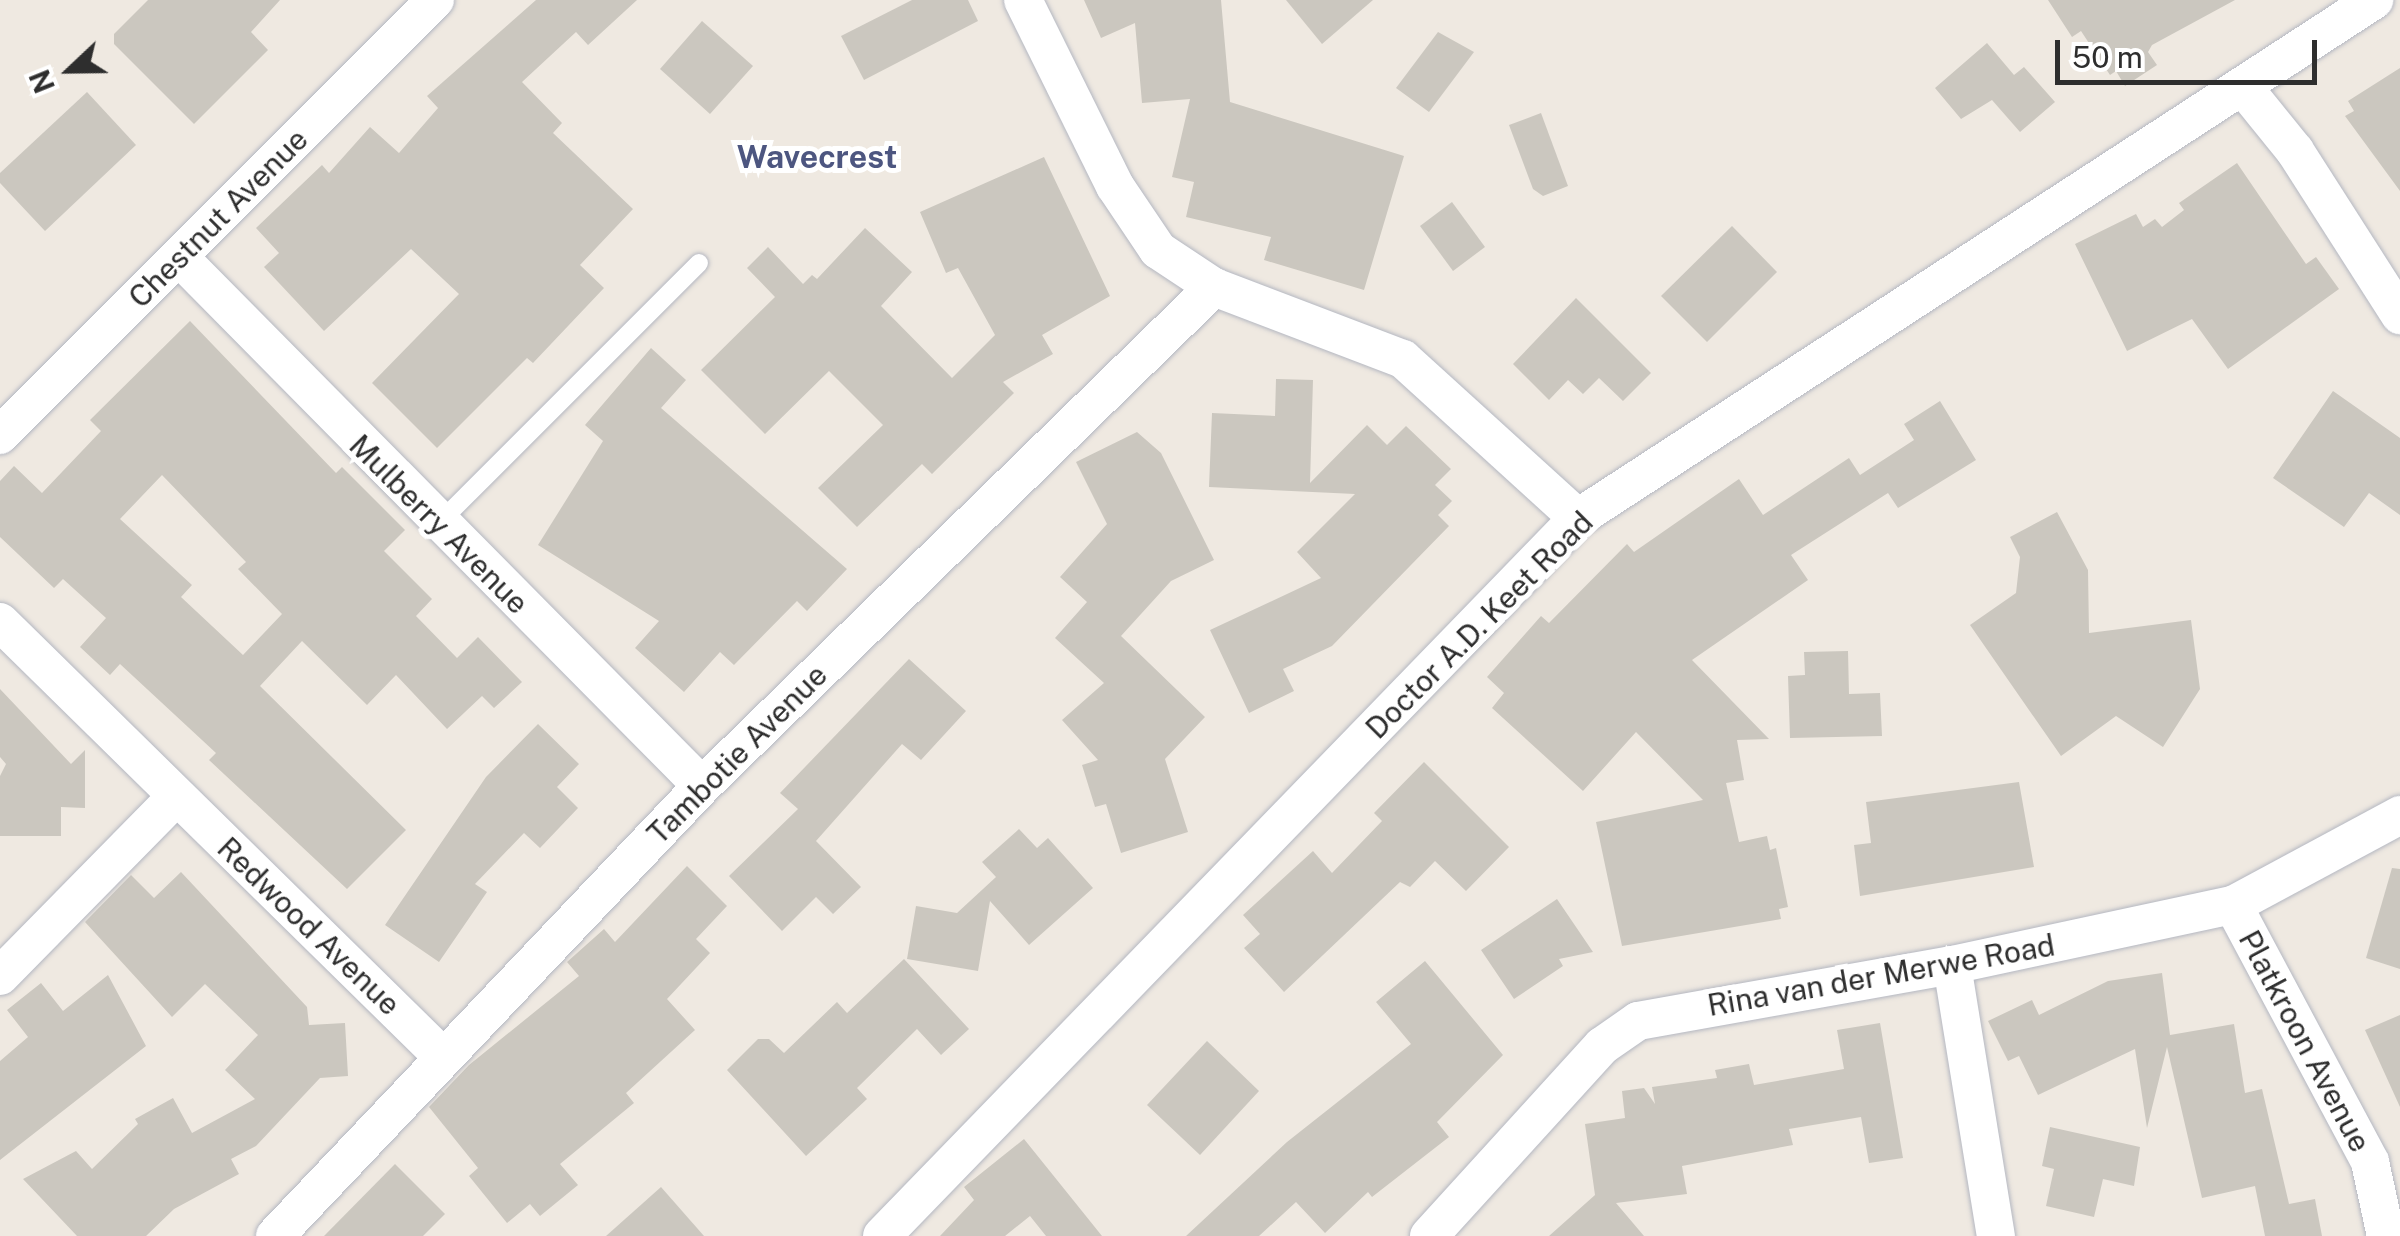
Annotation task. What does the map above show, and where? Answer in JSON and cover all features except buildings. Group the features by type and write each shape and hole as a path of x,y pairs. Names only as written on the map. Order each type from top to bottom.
{"street":[{"name":"Chestnut Avenue","path":"0,435 435,0"},
{"path":"1023,0 1126,202 1158,250 1214,286 1404,359 1578,518"},
{"name":"Doctor A.D. Keet Road","path":"882,1236 1578,518 2374,0"},
{"path":"2244,88 2295,151 2400,314"},
{"name":"Mulberry Avenue","path":"180,258 438,525 702,786"},
{"name":"Tambotie Avenue","path":"275,1236 702,786 1214,286"},
{"name":"Redwood Avenue","path":"0,622 442,1056"},
{"path":"0,976 176,797"},
{"name":"Rina van der Merwe Road","path":"1428,1236 1602,1046 1638,1021 1952,966 2233,905 2400,815"},
{"name":"Platkroon Avenue","path":"2233,905 2370,1162 2386,1236"},
{"path":"1952,966 1996,1236"}],"lane":[{"path":"438,525 699,263"}],"district":[{"name":"Wavecrest","path":"817,157"}]}
